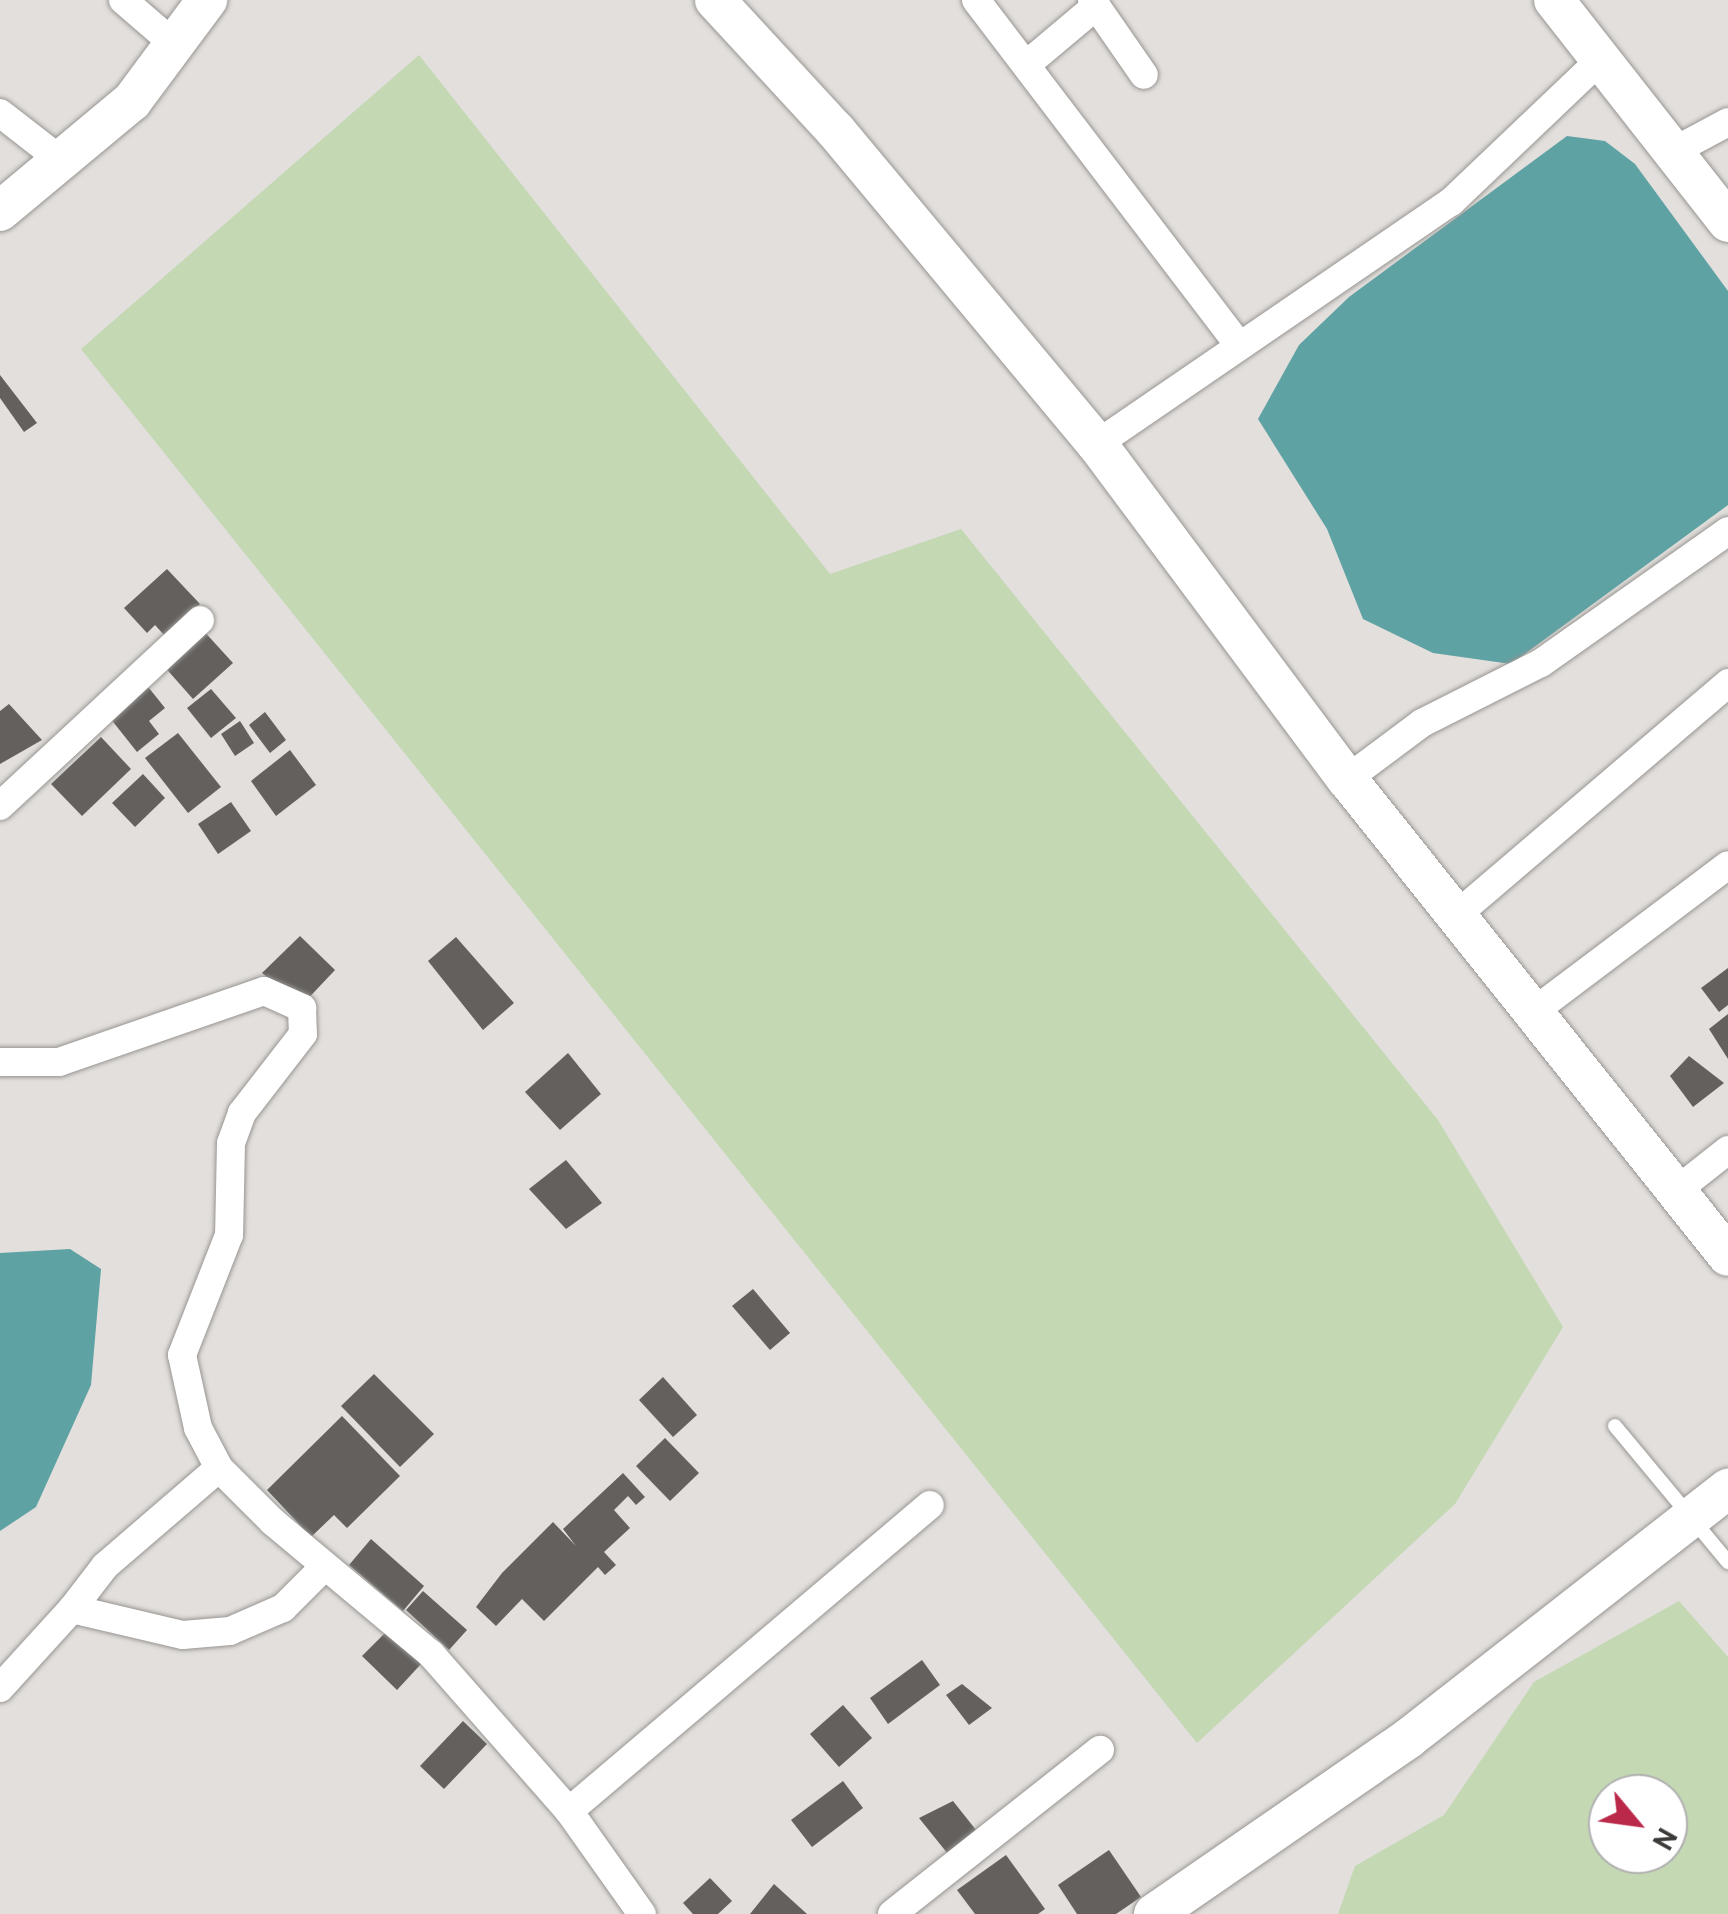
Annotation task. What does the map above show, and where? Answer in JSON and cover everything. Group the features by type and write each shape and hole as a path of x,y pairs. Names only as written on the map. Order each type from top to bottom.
{"street":[{"path":"123,0 174,44"},
{"path":"0,211 63,162 132,100 207,0"},
{"path":"714,0 836,130 1097,444 1348,778 1537,1009 1728,1256"},
{"path":"976,0 1240,345"},
{"path":"1554,0 1728,222"},
{"path":"1026,64 1094,3 1144,75"},
{"path":"1097,444 1451,202 1602,58"},
{"path":"0,113 63,162"},
{"path":"1674,151 1728,122"},
{"path":"1348,778 1422,724 1542,663 1728,531"},
{"path":"0,806 200,620"},
{"path":"1459,914 1728,683"},
{"path":"1537,1009 1728,865"},
{"path":"0,1062 59,1062 264,991 302,1008 303,1034 242,1113 231,1143 228,1236 182,1355 198,1428 219,1468 326,1566 431,1654 569,1810 642,1914"},
{"path":"1676,1191 1728,1150"},
{"path":"0,1688 72,1609 105,1566 219,1468"},
{"path":"1174,1909 1695,1521 1728,1490"},
{"path":"569,1810 930,1505"},
{"path":"72,1609 183,1635 230,1631 283,1608 326,1566"},
{"path":"892,1914 1100,1750"}],"lane":[{"path":"1615,1426 1728,1562"}],"green space":[{"path":"419,55 830,574 961,529 1438,1120 1563,1327 1455,1504 1197,1743 81,349"},
{"path":"1679,1601 1728,1657 1728,1914 1338,1914 1355,1866 1444,1815 1534,1682"}],"water":[{"path":"1567,136 1605,141 1635,164 1728,291 1728,505 1511,664 1433,653 1363,619 1327,529 1258,419 1299,345 1349,297"},
{"path":"70,1249 101,1269 91,1385 36,1507 0,1531 0,1253"}],"building":[{"path":"0,375 37,423 24,432 0,398"},
{"path":"167,569 200,604 165,636 155,625 147,633 124,608"},
{"path":"201,628 233,663 193,699 162,664"},
{"path":"145,683 165,708 149,721 159,734 137,752 106,713"},
{"path":"211,689 236,718 211,738 187,708"},
{"path":"9,704 42,740 0,764 0,711"},
{"path":"265,712 286,740 270,753 249,725"},
{"path":"240,721 254,743 235,756 221,734"},
{"path":"178,733 221,787 188,813 145,758"},
{"path":"101,737 131,769 82,816 51,784"},
{"path":"290,750 316,785 276,816 251,781"},
{"path":"143,774 165,798 135,827 112,803"},
{"path":"231,802 251,831 218,854 198,824"},
{"path":"300,936 335,970 302,1005 262,973"},
{"path":"456,937 514,1003 483,1030 428,961"},
{"path":"1728,968 1728,1005 1719,1012 1701,988"},
{"path":"1728,1014 1728,1059 1709,1029"},
{"path":"568,1053 601,1094 560,1130 525,1092"},
{"path":"1689,1056 1724,1083 1693,1107 1670,1076"},
{"path":"566,1160 602,1203 566,1229 529,1189"},
{"path":"753,1289 790,1333 770,1350 732,1306"},
{"path":"374,1374 434,1434 400,1467 341,1406"},
{"path":"663,1377 697,1415 673,1437 639,1400"},
{"path":"342,1416 400,1476 347,1528 334,1515 311,1537 267,1490"},
{"path":"665,1438 699,1473 670,1501 636,1466"},
{"path":"623,1473 645,1497 636,1505 628,1496 614,1510 630,1528 604,1552 616,1565 605,1575 598,1567 544,1621 522,1599 496,1626 476,1607 502,1573 553,1522 576,1546 563,1529"},
{"path":"371,1539 424,1586 403,1611 349,1565"},
{"path":"423,1591 467,1630 449,1650 406,1610"},
{"path":"387,1631 421,1664 397,1690 362,1656"},
{"path":"922,1660 940,1685 888,1724 870,1698"},
{"path":"962,1684 992,1708 969,1725 946,1695"},
{"path":"843,1705 872,1738 839,1767 810,1734"},
{"path":"463,1721 487,1744 444,1789 420,1766"},
{"path":"843,1781 863,1808 812,1847 791,1820"},
{"path":"953,1801 976,1830 948,1854 919,1818"},
{"path":"1109,1850 1141,1897 1116,1914 1077,1914 1058,1885"},
{"path":"1006,1855 1045,1909 1038,1914 975,1914 957,1890"},
{"path":"710,1878 732,1901 718,1914 693,1914 683,1903"},
{"path":"774,1884 807,1914 750,1914"}]}
